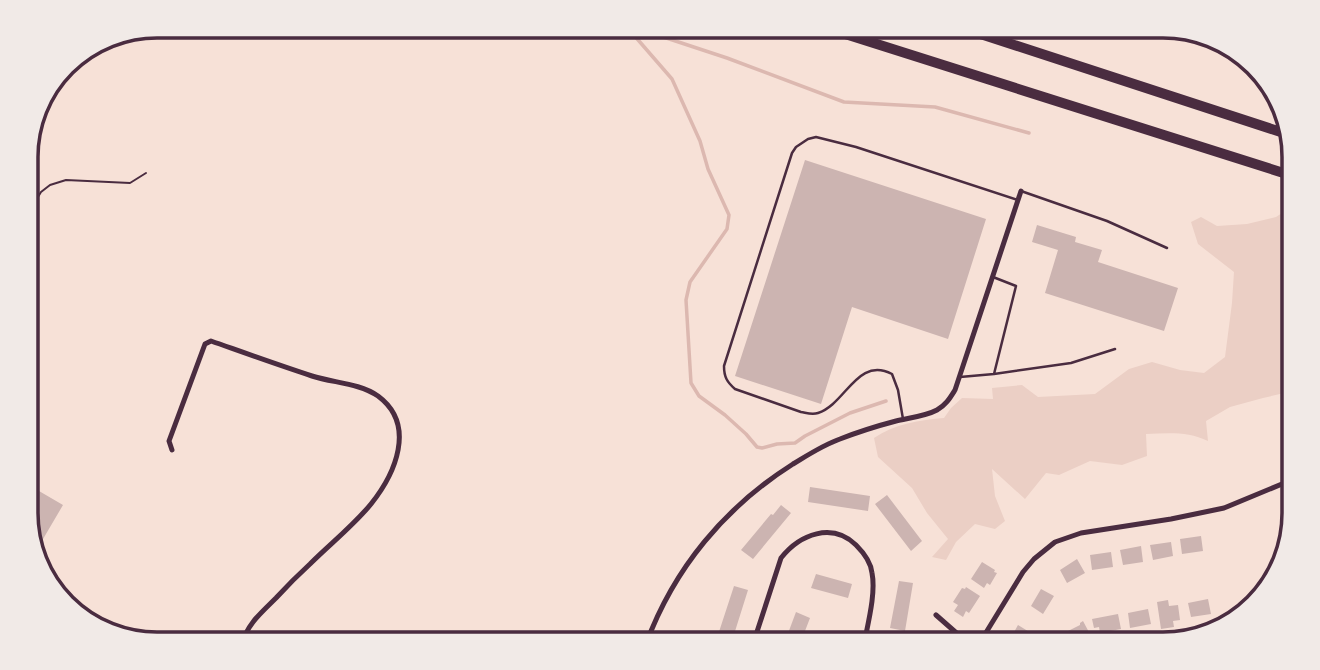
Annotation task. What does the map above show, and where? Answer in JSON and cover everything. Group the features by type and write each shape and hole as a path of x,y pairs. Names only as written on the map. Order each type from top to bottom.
{"highway":[{"path":"858,38 1282,173"},
{"path":"993,38 1278,131"}],"street":[{"path":"652,632 667,597 707,537 740,503 774,476 837,439 935,412 944,405 955,390 960,377 1021,191"},
{"path":"172,450 169,441 173,429 205,344 211,341 314,377 369,391 387,405 395,416 400,439 398,453 390,474 372,503 309,564 249,626 247,632"},
{"path":"986,631 1023,572 1055,542 1082,533 1224,508 1282,484"},
{"path":"757,631 781,558 798,541 811,534 823,532 849,538 868,560 873,587 866,631"},
{"path":"936,615 956,631"}],"lane":[{"path":"902,419 898,390 892,374 884,370 872,369 857,379 828,408 812,414 735,389 727,382 724,366 792,153 807,139 816,137 856,147 1018,200"},
{"path":"1021,191 1107,221 1167,248"},
{"path":"992,276 1016,286 995,374"},
{"path":"960,377 1071,363 1115,349"}],"path":[{"path":"39,195 50,185 65,180 130,183 146,173"}],"shaded area":[{"path":"1282,213 1282,394 1230,407 1206,421 1208,441 1185,434 1146,434 1147,456 1122,465 1090,461 1059,475 1046,473 1025,499 992,469 995,496 1005,521 995,529 975,524 956,542 946,560 932,557 948,539 927,513 912,488 878,457 874,438 890,429 944,418 962,398 993,399 992,388 1022,385 1038,397 1095,394 1129,369 1152,362 1204,373 1225,357 1234,272 1198,244 1191,222 1201,217 1217,226 1247,224"}],"building":[{"path":"805,160 986,219 948,339 852,307 821,404 735,376"},
{"path":"1037,225 1076,237 1075,242 1102,250 1098,262 1178,288 1164,331 1045,293 1058,250 1032,242"},
{"path":"810,487 870,496 868,511 808,502"},
{"path":"38,490 63,505 43,540 38,513"},
{"path":"887,495 922,541 911,551 875,504"},
{"path":"781,505 791,513 753,559 741,550"},
{"path":"1201,536 1203,551 1182,554 1180,539"},
{"path":"1171,542 1173,556 1153,560 1150,545"},
{"path":"1141,546 1143,562 1123,565 1120,550"},
{"path":"1111,552 1113,567 1092,570 1090,555"},
{"path":"1077,559 1085,573 1067,583 1060,570"},
{"path":"982,562 997,573 990,585 987,583 984,588 971,579"},
{"path":"816,574 852,584 848,598 811,588"},
{"path":"899,581 913,583 905,631 890,628"},
{"path":"734,586 748,590 735,631 719,631"},
{"path":"966,587 980,596 969,613 966,611 963,617 954,611 958,605 953,602 962,588"},
{"path":"1041,589 1054,596 1043,614 1031,606"},
{"path":"1208,599 1211,614 1191,617 1188,603"},
{"path":"1168,600 1169,606 1178,605 1180,620 1173,621 1174,627 1161,629 1157,602"},
{"path":"1148,609 1151,624 1130,628 1128,613"},
{"path":"796,612 810,618 805,631 789,631"},
{"path":"1118,614 1121,629 1100,631 1099,627 1094,628 1092,619"},
{"path":"1083,621 1088,631 1068,631 1080,625"},
{"path":"1018,625 1028,631 1015,631"}],"waterway":[{"path":"636,38 672,79 729,215 727,229 690,282 686,300 691,383 699,396 725,415 757,447 762,448 795,443 850,413 886,401"},
{"path":"666,38 844,102 935,107 1029,133"}]}
